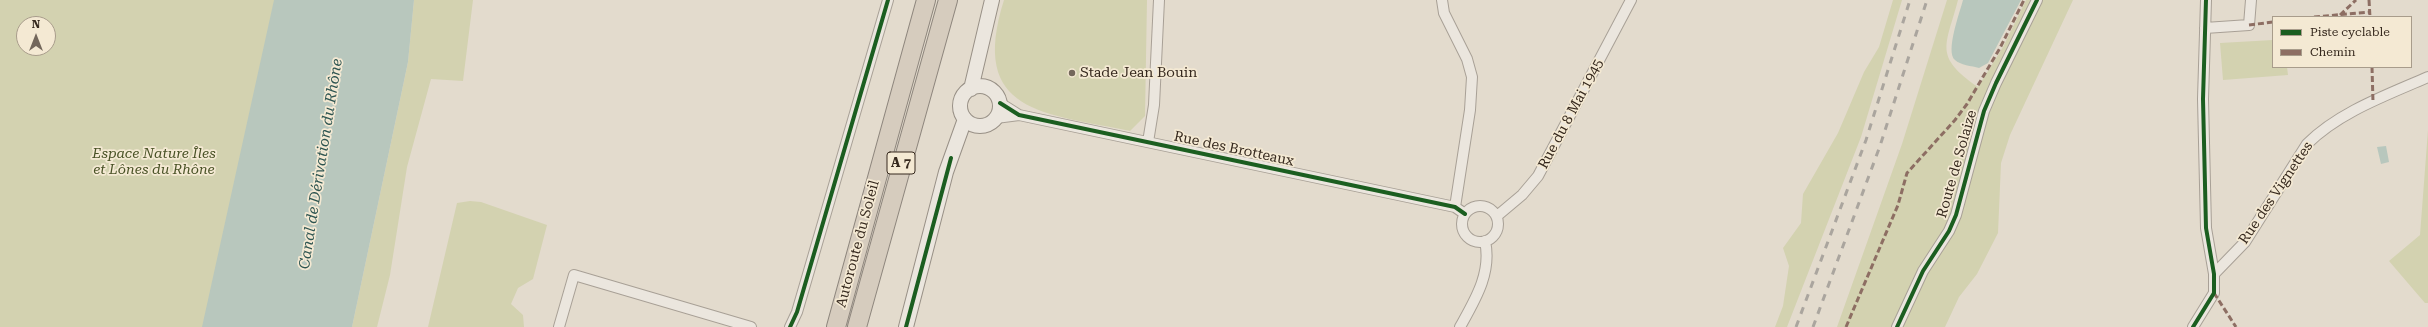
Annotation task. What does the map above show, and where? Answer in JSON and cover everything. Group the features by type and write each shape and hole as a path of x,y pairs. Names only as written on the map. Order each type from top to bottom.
{"highway":[{"name":"Autoroute du Soleil","path":"836,327 926,0"},
{"name":"Autoroute du Soleil","path":"857,327 948,0"}],"main road":[{"path":"972,89 992,0"},
{"path":"981,46 990,89"},
{"path":"951,158 979,126 991,123 996,118 1000,104 994,93 990,89 984,87 972,89 967,92 961,102 962,114 965,118 979,126"},
{"path":"906,327 951,158 965,118"}],"street":[{"path":"790,327 797,312 888,0"},
{"path":"1148,142 1154,105 1159,0"},
{"path":"1442,0 1444,13 1467,60 1472,77 1472,93 1456,207"},
{"name":"Rue du 8 Mai 1945","path":"1497,216 1522,195 1538,176 1631,0"},
{"name":"Route de Solaize","path":"1897,327 1923,271 1939,246 1956,214 1984,110 2037,0"},
{"path":"2193,327 2214,293 2214,274 2206,228 2203,99 2206,0"},
{"path":"2205,28 2249,25 2251,0"},
{"name":"Rue des Vignettes","path":"2214,274 2246,242 2307,144 2319,132 2373,102 2428,77"},
{"name":"Rue des Brotteaux","path":"1000,104 1019,115 1456,207 1465,214"},
{"name":"Rue des Brotteaux","path":"996,118 1019,115"},
{"path":"1479,206 1489,208 1497,216 1497,231 1485,241 1473,240 1465,234 1462,224 1465,214 1479,206"},
{"path":"1460,327 1485,277 1488,261 1485,241"},
{"path":"558,327 574,275 751,327"}],"green space":[{"name":"Espace Nature Îles et Lônes du Rhône","path":"0,0 337,0 282,327 0,327"},
{"path":"414,0 473,0 463,81 431,79 407,167 390,275 377,327 352,327 408,62"},
{"name":"Stade Jean Bouin","path":"1004,0 1147,0 1145,116 1130,131 1069,119 1043,112 1022,102 1006,87 997,66 996,38"},
{"path":"1893,0 1902,0 1861,137 1787,327 1775,327 1783,306 1789,266 1783,248 1801,223 1803,194 1838,133 1864,72 1879,47"},
{"path":"1947,0 1958,0 1947,40 1949,58 1954,67 1978,87 2003,47 2026,0 2073,0 2010,135 2001,163 1998,233 1977,274 1959,297 1945,327 1837,327 1902,144"},
{"path":"2272,40 2272,68 2287,68 2288,75 2223,80 2220,43"},
{"path":"2428,130 2428,303 2425,303 2389,261 2420,235"},
{"path":"470,201 481,202 547,225 533,279 518,288 511,304 523,315 524,327 428,327 457,203"}],"water":[{"name":"Canal de Dérivation du Rhône","path":"274,0 414,0 408,62 352,327 202,327"},
{"path":"1963,0 2021,0 1988,63 1979,68 1960,63 1952,56 1952,41"},
{"path":"2386,146 2389,162 2381,164 2377,147"}],"railway":[{"path":"1796,327 1866,140 1910,0"},
{"path":"1813,327 1880,146 1927,0"}],"marked path":[{"path":"1846,327 1898,205 1907,173 1955,120 1967,104 2000,48 2024,0"},
{"path":"2340,15 2356,0"},
{"path":"2369,0 2370,16"},
{"path":"2325,16 2370,12"},
{"path":"2249,25 2272,22"},
{"path":"2372,68 2373,102"},
{"path":"2214,293 2236,327"}],"cycle path":[{"path":"790,327 797,312 888,0"},
{"path":"1897,327 1923,271 1949,231 1956,215 1984,111 1996,83 2037,0"},
{"path":"2193,327 2214,293 2214,274 2206,228 2203,99 2206,0"},
{"path":"1000,103 1019,115 1455,207 1465,214"},
{"path":"906,327 951,158"}],"place":[{"name":"Stade Jean Bouin","path":"1072,73"}]}
